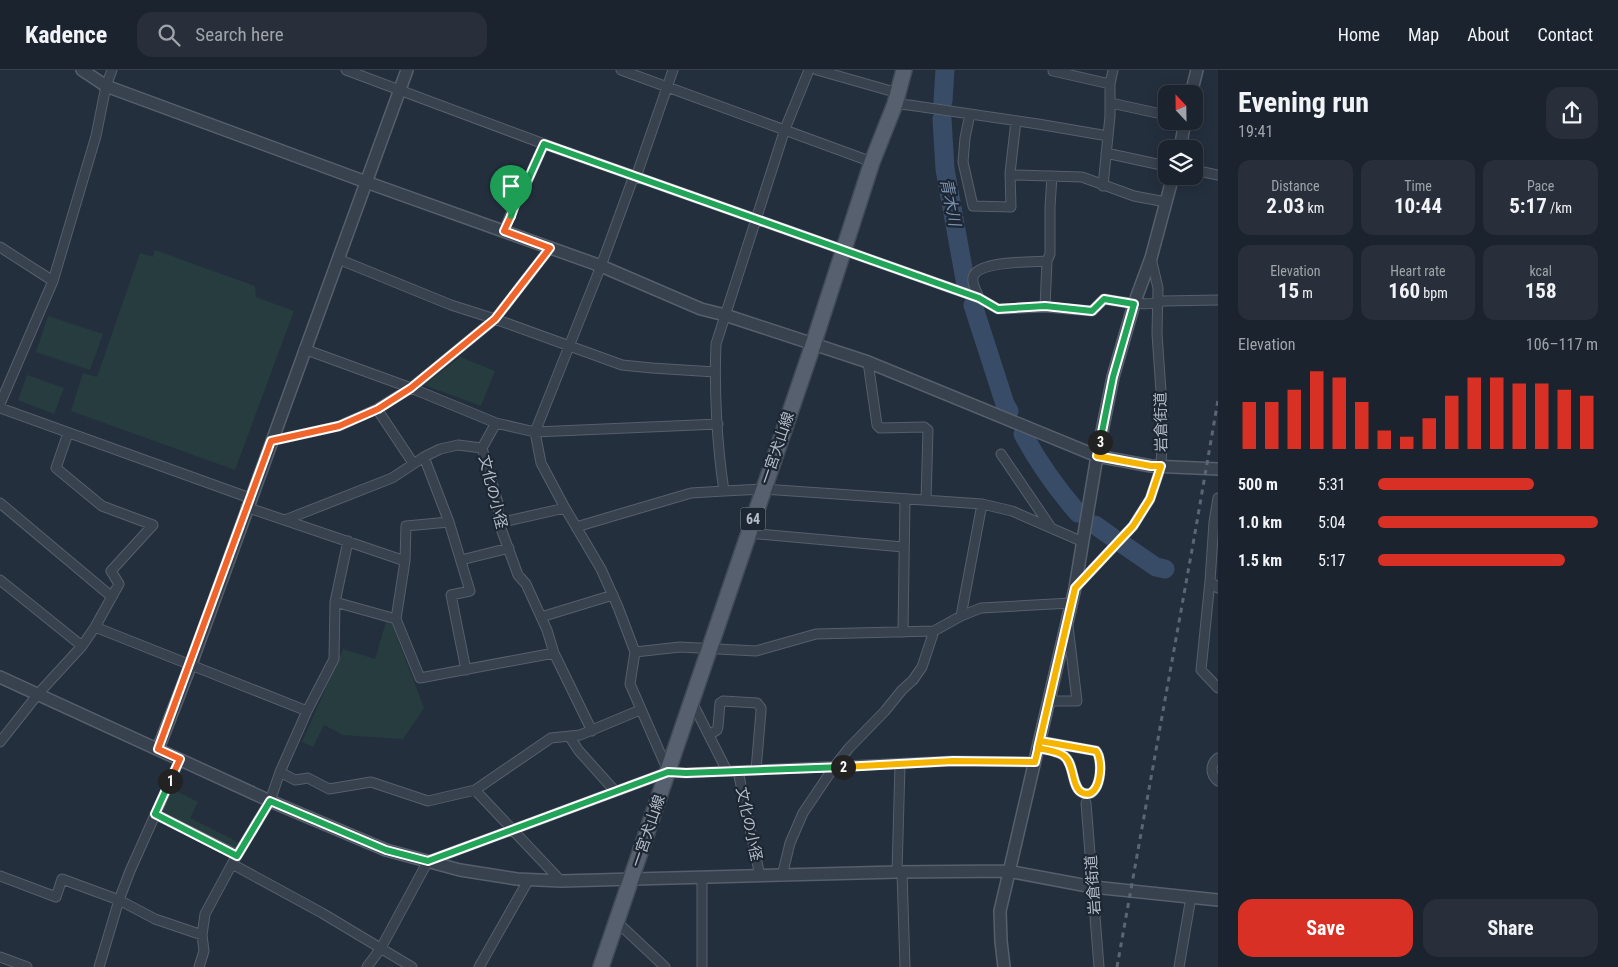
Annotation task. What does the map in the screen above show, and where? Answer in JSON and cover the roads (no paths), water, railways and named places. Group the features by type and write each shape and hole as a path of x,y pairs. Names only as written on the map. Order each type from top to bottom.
{"main road":[{"name":"一宮犬山線","path":"601,967 813,345 872,162 896,99 904,70"}],"street":[{"path":"82,70 106,86 601,266 701,309 726,315 868,362 1097,456 1151,466 1218,469"},
{"path":"112,70 106,86 96,136 53,281 0,406 248,503 286,520 404,562"},
{"path":"346,70 544,144 979,298 998,309 1045,306 1092,311 1104,299 1134,304 1140,302 1157,304 1164,301 1218,300"},
{"path":"158,749 407,70"},
{"path":"621,70 872,162"},
{"path":"668,772 630,684 635,652 613,595 601,569 565,508 541,462 535,432 601,266 632,181 636,177 673,70"},
{"path":"724,491 715,372 716,344 785,129 808,70"},
{"path":"817,70 896,99 970,114 1108,136"},
{"path":"1053,70 1110,84"},
{"path":"1103,186 1111,103 1110,84 1113,70"},
{"path":"1193,85 1197,70"},
{"path":"1111,103 1158,113"},
{"path":"970,114 964,162 973,206 1011,206 1010,173 1016,121"},
{"path":"504,231 518,196 526,184 544,144"},
{"path":"1106,153 1158,164"},
{"path":"1203,172 1218,174"},
{"path":"1010,173 1082,177 1134,196 1166,202"},
{"path":"1045,306 1047,261 1050,254 1052,176"},
{"path":"1004,967 1000,911 1075,588 1097,456 1113,377 1134,304 1151,258 1171,185"},
{"path":"0,247 53,281"},
{"path":"271,441 339,426 378,409 411,388 495,319 550,248"},
{"name":"岩倉街道","path":"1075,588 1133,526 1150,499 1161,466 1163,420 1157,334 1158,288 1151,258"},
{"path":"338,259 451,305 622,364 715,372"},
{"path":"979,298 973,278 974,274 981,270 989,266 1008,263 1047,261"},
{"path":"304,349 411,388 496,423 535,432 718,424"},
{"path":"868,362 877,425 880,428 924,428 928,430 926,500"},
{"path":"378,409 413,463"},
{"path":"482,448 496,423"},
{"path":"0,742 38,694 82,646 119,584 112,571 154,525 102,506 56,468 68,433"},
{"name":"文化の小径","path":"286,520 392,478 413,463 440,449 458,445 482,448 498,503 499,523 518,575 526,584 554,653 592,731"},
{"path":"1001,454 1050,527"},
{"path":"424,457 449,522 470,591 451,595 466,670"},
{"path":"576,527 692,493 763,489 982,504 1012,511 1083,542"},
{"path":"1218,498 1202,670 1218,688"},
{"path":"903,632 905,499"},
{"path":"0,504 112,597"},
{"path":"961,616 982,504"},
{"path":"499,523 565,508"},
{"path":"449,522 406,526 404,562 396,619 420,678 554,653"},
{"path":"748,534 903,547"},
{"path":"199,967 204,951 202,935 205,914 232,864 270,801 280,772 307,711 334,659 335,602 348,541"},
{"path":"461,560 509,548"},
{"path":"0,580 82,646"},
{"path":"1210,581 1218,588"},
{"path":"541,617 613,595"},
{"path":"335,602 396,619"},
{"path":"635,652 680,647 756,651 816,634 934,631 961,616 981,608 1071,603"},
{"path":"1048,701 1077,701 1068,620"},
{"path":"95,627 307,711"},
{"path":"782,876 796,828 803,813 834,767 913,680 922,667 934,631"},
{"path":"0,678 270,801 386,850 460,870 529,880 561,881 1008,871 1093,887 1218,900"},
{"path":"709,735 717,730 720,703 722,701 757,703 761,711 756,770"},
{"path":"691,702 727,771"},
{"path":"280,772 294,780 308,778 329,789 371,782 428,801 475,790 551,738 580,735 640,710"},
{"path":"569,736 579,751 616,791"},
{"path":"1039,745 1084,750 1093,749 1100,756 1097,787 1092,792 1082,793 1077,788 1073,764 1074,758 1084,750"},
{"path":"1039,745 1065,756 1074,775"},
{"path":"1218,758 1214,762 1212,769 1214,778 1218,781"},
{"path":"99,967 119,900 180,759"},
{"name":"文化の小径","path":"428,861 668,772 686,773 900,765 953,761 1035,762"},
{"path":"900,765 899,872 905,967"},
{"name":"文化の小径","path":"738,771 760,876"},
{"path":"475,790 561,881"},
{"name":"岩倉街道","path":"1086,803 1099,967"},
{"path":"155,814 237,856"},
{"path":"367,967 381,948 428,861"},
{"path":"232,864 412,967"},
{"path":"0,876 56,897 62,879 119,900 155,920 202,935"},
{"path":"702,878 702,967"},
{"path":"479,967 529,880"},
{"path":"1179,967 1191,897"},
{"path":"616,921 665,967"},
{"path":"0,957 27,967"}],"waterway":[{"name":"青木川","path":"943,101 945,70"},
{"name":"青木川","path":"942,119 945,169 966,285"},
{"name":"青木川","path":"973,305 1005,404 1009,411"},
{"name":"青木川","path":"1023,434 1048,475 1078,513"},
{"name":"青木川","path":"1095,525 1112,537"},
{"name":"青木川","path":"1121,543 1156,567 1165,569"}],"railway":[{"path":"1117,967 1218,400"}]}
